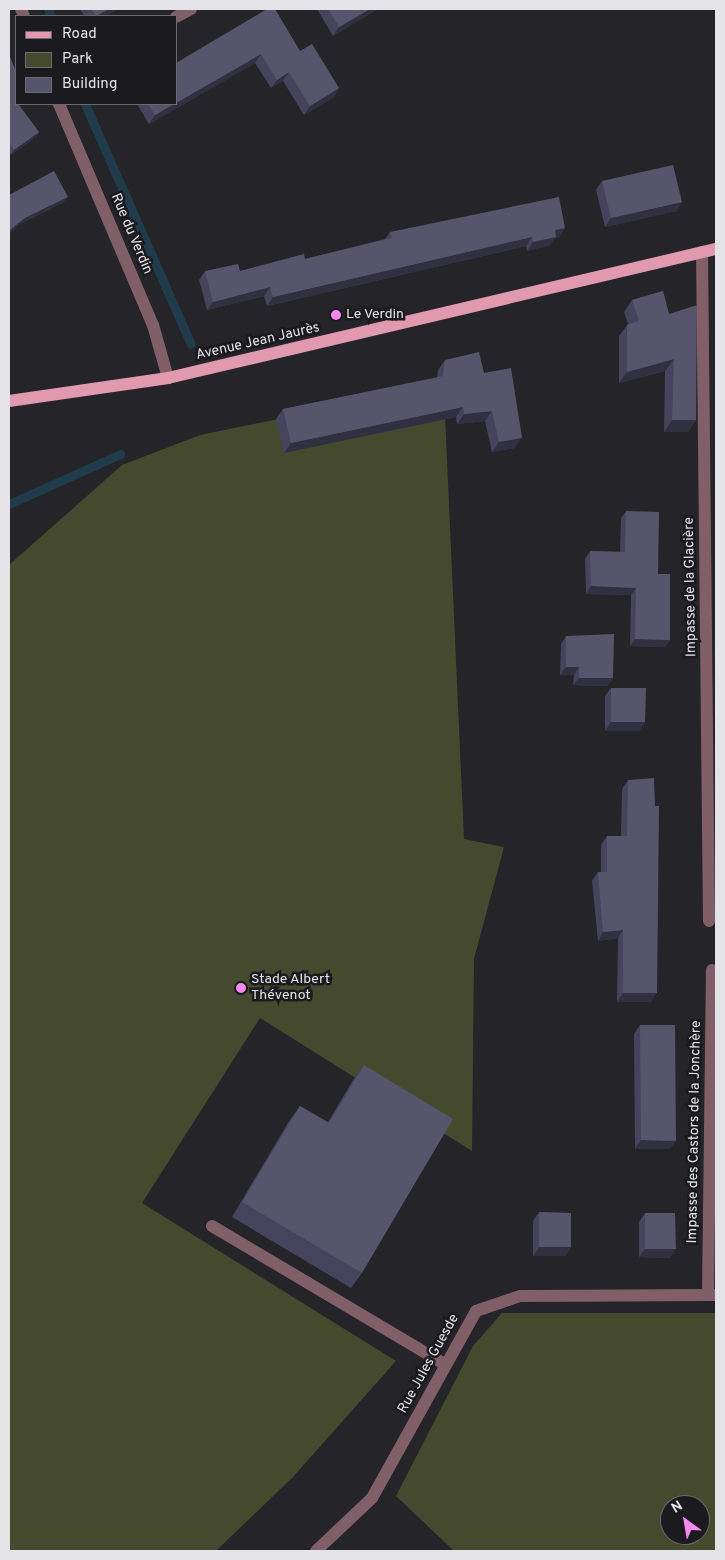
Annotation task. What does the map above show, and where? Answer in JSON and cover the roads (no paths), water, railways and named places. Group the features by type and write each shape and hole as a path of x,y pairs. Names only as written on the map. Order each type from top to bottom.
{"main road":[{"name":"Avenue Jean Jaurès","path":"9,401 168,378 716,248"}],"street":[{"path":"178,17 191,9"},
{"name":"Rue du Verdin","path":"59,105 153,325 168,378"},
{"name":"Impasse de la Glacière","path":"702,252 709,921"},
{"name":"Impasse des Castors de la Jonchère","path":"712,970 712,1295"},
{"path":"212,1226 444,1364"},
{"name":"Rue Jules Guesde","path":"316,1551 372,1498 444,1364 476,1311 520,1296 712,1295"}],"waterway":[{"name":"Le Verdin","path":"48,9 51,15"},
{"name":"Le Verdin","path":"85,105 191,344"},
{"name":"Le Verdin","path":"9,504 120,454"}],"place":[{"name":"Le Verdin","path":"336,315"},
{"name":"Stade Albert Thévenot","path":"241,988"}]}
